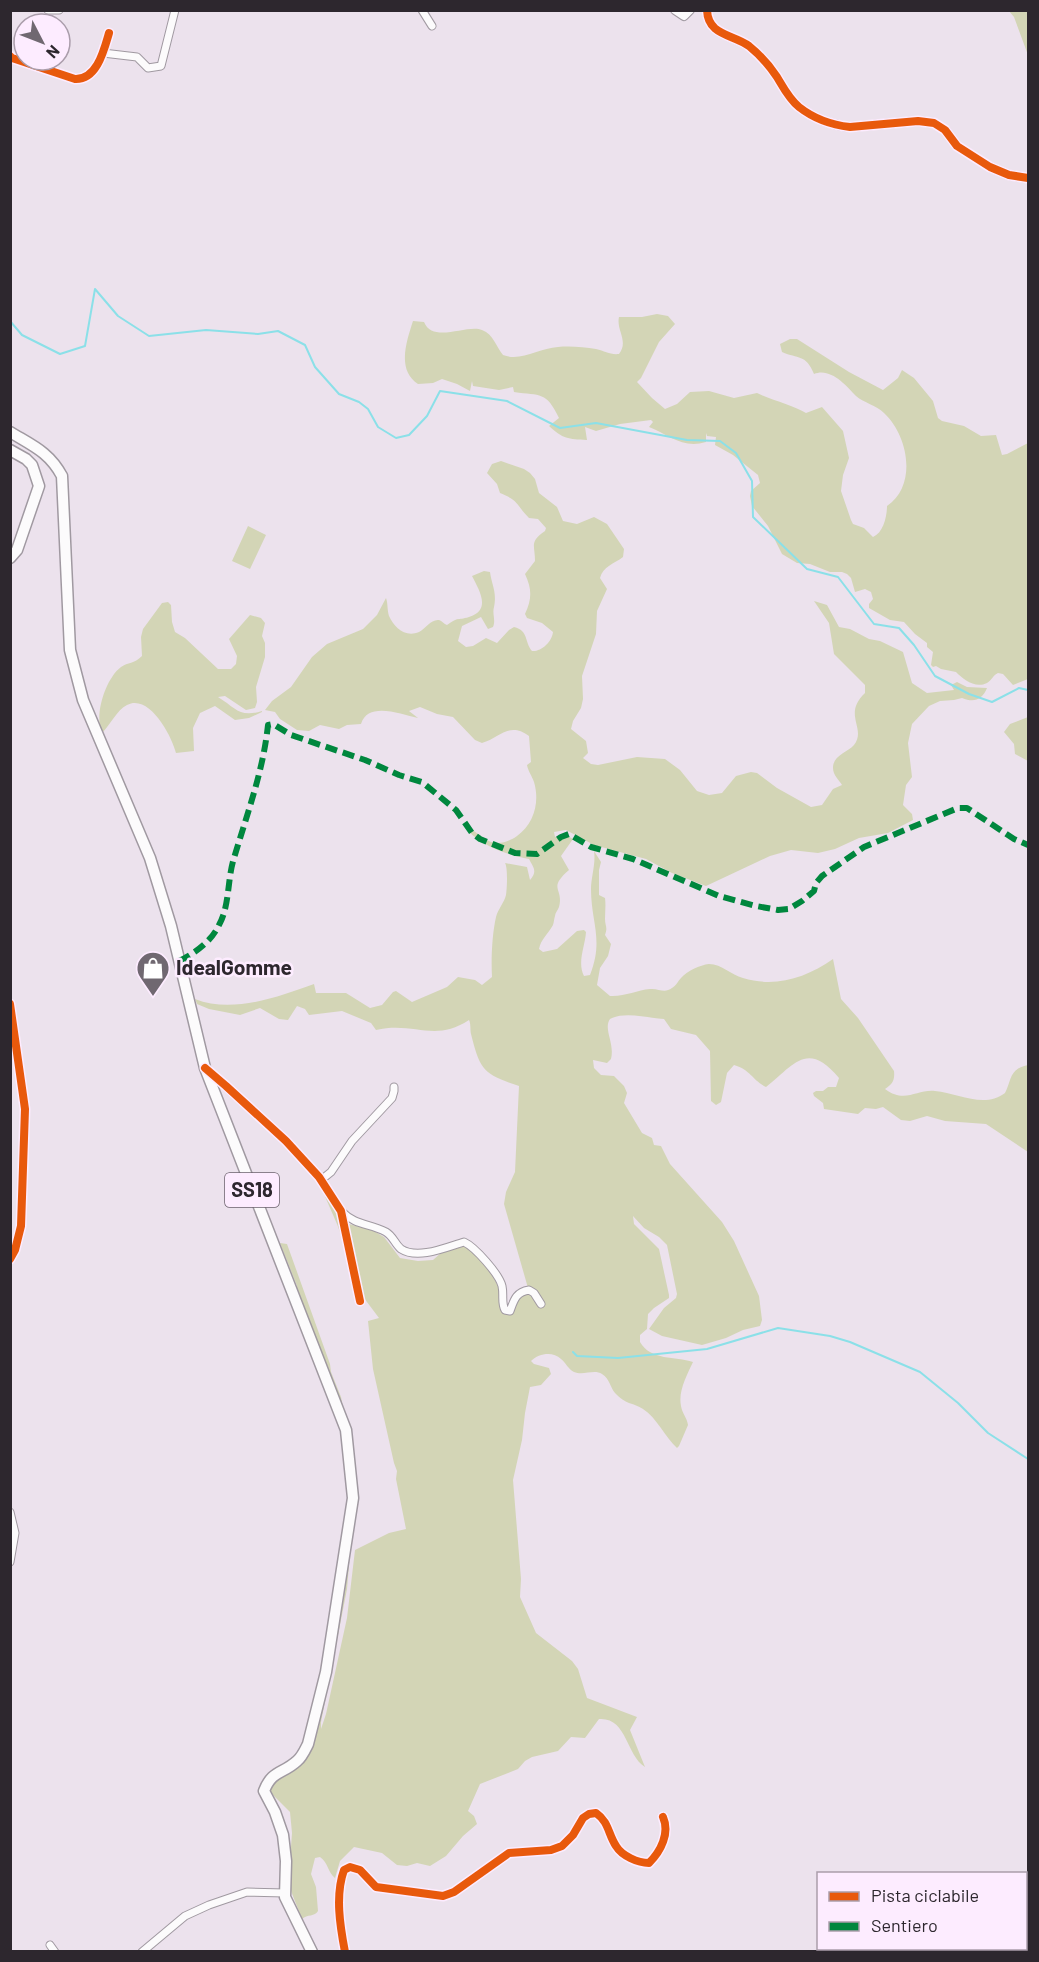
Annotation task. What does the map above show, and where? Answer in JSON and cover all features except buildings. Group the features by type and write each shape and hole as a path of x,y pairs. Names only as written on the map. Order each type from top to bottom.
{"main road":[{"name":"SS18","path":"10,432 47,454 54,461 62,476 70,650 84,700 150,858 171,926 205,1068 346,1430 353,1498 326,1672 308,1744 296,1762 269,1778 264,1791 283,1835 286,1862 285,1893 288,1904 312,1952"},
{"path":"10,450 32,465 39,486 17,550 10,558"}],"street":[{"path":"48,10 59,10"},
{"path":"103,53 138,57 148,68 161,66 175,10"},
{"path":"422,10 432,26"},
{"path":"675,10 684,16 690,10"},
{"path":"707,10 707,18 717,32 738,39 762,57 790,98 808,112 828,123 850,127 928,121 939,126 957,146 990,167 1009,175 1029,178"},
{"path":"11,57 82,80 92,73 103,53 109,33"},
{"path":"10,1004 25,1109 21,1226 15,1250 10,1259"},
{"path":"205,1068 286,1141 321,1180 340,1211 360,1301"},
{"path":"321,1180 331,1172 352,1141 392,1098 394,1087"},
{"path":"340,1211 358,1224 388,1233 398,1246 410,1253 464,1242 470,1245 496,1274 502,1285 502,1305 505,1310 510,1311 516,1296 525,1290 534,1293 541,1304"},
{"path":"10,1512 15,1533 10,1562"},
{"path":"345,1952 340,1929 340,1895 342,1875 344,1870 350,1867 360,1870 376,1887 443,1896 454,1892 509,1853 551,1851 562,1846 573,1835 583,1818 589,1814 596,1814 605,1821 616,1846 622,1852 639,1863 649,1863 666,1834 663,1817"},
{"path":"142,1952 185,1916 209,1905 247,1892 285,1893"},
{"path":"50,1945 55,1952"}],"green space":[{"path":"1009,11 1028,11 1028,55 1014,17"},
{"path":"657,314 668,316 675,324 659,342 637,382 652,398 665,409 677,404 690,392 709,391 734,398 757,393 806,413 822,407 843,431 849,458 843,475 841,491 851,520 853,524 864,528 873,537 884,524 887,506 897,497 903,486 906,460 899,434 881,410 856,396 843,382 832,375 820,372 814,374 805,360 782,352 780,344 790,339 797,339 849,372 883,390 898,378 902,370 914,378 933,401 938,418 942,421 964,426 981,436 996,435 1002,455 1028,443 1028,679 1013,685 1003,674 998,673 987,683 978,685 966,680 956,672 933,667 931,665 933,652 927,647 927,643 904,622 890,620 869,608 873,599 871,592 865,589 855,592 851,578 847,574 830,572 810,564 797,563 782,554 768,526 752,506 750,496 751,491 760,483 758,475 733,455 715,445 716,437 707,436 706,433 706,442 690,444 649,427 653,422 651,420 620,424 596,431 585,427 587,440 570,439 558,434 549,426 559,418 550,403 542,396 514,392 513,387 499,390 473,386 472,381 470,391 442,379 433,383 418,384 411,378 405,363 406,346 413,321 424,322 428,328 442,333 482,330 492,337 503,355 517,357 563,347 591,348 619,354 623,340 619,317 642,317"},
{"path":"501,461 530,473 535,479 539,493 557,507 563,521 577,524 594,517 607,524 624,549 623,557 601,574 600,578 607,589 597,611 596,634 582,676 581,708 571,729 586,741 588,753 583,758 591,764 598,765 637,757 665,759 680,770 697,791 709,795 722,793 736,776 751,772 757,773 777,788 811,807 822,805 833,789 842,785 833,768 835,760 851,748 857,739 855,708 865,693 865,685 834,654 829,623 814,601 827,605 839,627 850,629 903,652 912,683 927,693 954,690 951,685 957,682 967,687 987,688 977,699 962,698 940,701 929,706 912,724 908,743 912,777 906,785 903,805 912,814 913,820 888,833 859,838 835,849 818,853 791,850 770,856 706,886 672,873 646,859 594,845 566,830 554,832 555,837 564,834 573,839 561,856 569,870 557,885 559,907 553,925 539,949 543,952 557,949 577,931 584,930 586,932 581,965 584,976 590,975 596,951 591,889 594,851 601,862 599,895 605,898 605,935 611,944 608,956 600,968 597,985 610,996 650,989 669,990 687,973 709,964 743,978 767,982 801,976 833,959 841,999 858,1018 894,1071 892,1082 885,1089 892,1093 905,1096 935,1091 971,1099 988,1100 1005,1093 1014,1072 1028,1065 1028,1152 986,1124 945,1121 927,1116 910,1121 901,1120 883,1107 865,1108 858,1114 824,1109 823,1103 813,1093 823,1091 828,1087 836,1087 839,1078 828,1066 809,1058 793,1065 766,1087 734,1065 727,1073 721,1102 716,1105 711,1101 710,1051 696,1035 671,1029 664,1019 622,1015 610,1019 608,1027 612,1047 611,1059 607,1063 593,1060 594,1068 601,1075 614,1076 624,1086 627,1093 624,1103 642,1133 652,1138 654,1145 661,1146 670,1164 722,1222 734,1241 759,1296 762,1320 760,1326 702,1345 662,1336 649,1329 677,1294 667,1245 644,1228 633,1216 634,1224 659,1249 669,1295 669,1298 648,1314 647,1329 640,1335 640,1342 650,1352 657,1355 693,1362 680,1400 688,1425 679,1446 677,1448 673,1444 648,1413 619,1397 602,1374 574,1372 558,1356 550,1354 538,1356 531,1361 549,1368 551,1374 541,1385 530,1387 513,1480 521,1579 520,1597 536,1633 572,1661 578,1669 587,1698 637,1717 630,1730 645,1767 634,1754 621,1730 608,1720 599,1719 585,1738 571,1737 558,1751 532,1757 518,1769 480,1784 468,1811 474,1816 477,1824 446,1856 430,1866 417,1863 407,1866 397,1865 382,1853 354,1847 340,1861 335,1878 323,1859 315,1858 311,1874 316,1887 318,1911 302,1919 291,1891 289,1874 292,1833 290,1812 269,1791 273,1781 291,1770 301,1760 309,1750 314,1738 343,1600 352,1479 347,1438 335,1395 294,1288 297,1286 280,1243 287,1244 330,1364 341,1397 352,1454 354,1505 347,1589 321,1729 347,1618 355,1550 389,1533 406,1529 396,1479 397,1471 373,1369 368,1321 379,1318 364,1298 320,1185 333,1199 337,1215 342,1222 374,1231 384,1237 400,1258 418,1261 433,1260 442,1252 466,1246 491,1273 499,1288 503,1308 511,1309 517,1293 528,1288 504,1204 506,1192 515,1172 519,1086 490,1074 485,1069 477,1056 469,1020 457,1027 445,1030 389,1028 376,1030 371,1023 342,1011 309,1015 305,1009 297,1006 288,1020 279,1019 260,1008 240,1015 209,1009 197,1004 195,999 224,1005 255,1002 314,984 316,993 346,993 370,1008 382,1005 396,991 412,1002 447,987 458,977 475,980 482,985 492,977 495,924 506,892 505,863 527,867 530,880 534,869 529,859 493,848 476,838 464,826 491,842 498,843 514,838 528,825 536,805 536,790 527,765 531,762 529,736 516,730 510,730 482,743 475,740 453,717 420,707 409,711 418,718 394,712 377,711 365,717 361,724 347,725 339,729 320,725 309,731 297,730 280,719 275,712 265,710 272,701 291,687 312,657 327,644 363,629 377,615 386,598 391,620 397,627 409,634 419,632 436,620 447,625 476,614 482,605 482,599 472,576 484,571 490,572 495,593 493,627 488,629 481,617 462,626 458,641 466,647 473,646 486,638 497,643 514,627 522,631 532,651 546,646 553,632 542,623 527,618 525,614 530,594 525,574 535,561 535,541 546,528 538,519 529,518 515,501 500,493 497,484 487,473 492,464"},
{"path":"248,526 266,535 250,569 232,561"},
{"path":"168,602 171,605 175,632 185,638 218,669 231,669 236,664 237,656 229,639 250,615 261,618 265,623 262,636 265,643 265,657 256,687 255,708 246,710 225,696 218,697 243,713 262,712 249,718 235,720 215,706 200,713 193,728 194,751 176,753 165,727 151,710 143,705 135,703 123,707 102,733 100,726 102,698 110,680 121,667 142,656 143,629 162,603"},
{"path":"1028,717 1028,761 1015,754 1014,744 1004,732 1010,724"}],"waterway":[{"path":"10,321 22,335 60,354 85,346 95,289 118,316 149,336 206,330 258,334 278,331 305,345 315,367 339,394 359,402 368,409 378,427 396,438 409,435 427,416 440,391 507,401 560,428 596,423 687,440 720,441 736,453 752,481 753,517 807,569 838,577 874,624 899,628 935,676 969,694 992,702 1019,688 1028,690"},
{"path":"573,1352 577,1356 618,1358 707,1349 778,1328 830,1336 850,1342 920,1372 958,1403 988,1433 1028,1459"}],"marked path":[{"path":"179,961 197,951 207,942 223,917 232,866 258,776 268,725 273,724 291,735 422,782 456,810 472,833 480,839 515,853 537,854 569,834 591,847 633,859 719,896 778,910 789,909 802,901 814,891 816,883 822,876 864,847 958,808 967,808 1014,839 1028,845"}],"cycle path":[{"path":"707,10 708,19 717,30 753,49 771,68 792,100 817,118 850,127 918,121 934,123 945,130 957,146 990,167 1009,175 1028,178"},
{"path":"10,56 75,79 83,78 89,75 98,63 109,33"},
{"path":"10,1004 25,1109 21,1226 15,1250 10,1259"},
{"path":"205,1068 286,1141 319,1177 341,1211 360,1301"},
{"path":"345,1952 339,1900 344,1870 350,1867 360,1870 376,1887 443,1896 454,1892 509,1853 551,1850 562,1846 573,1835 583,1818 589,1814 596,1813 603,1820 613,1842 622,1853 635,1860 649,1863 663,1842 665,1835 663,1817"}],"place":[{"name":"IdealGomme","path":"153,997"}]}
